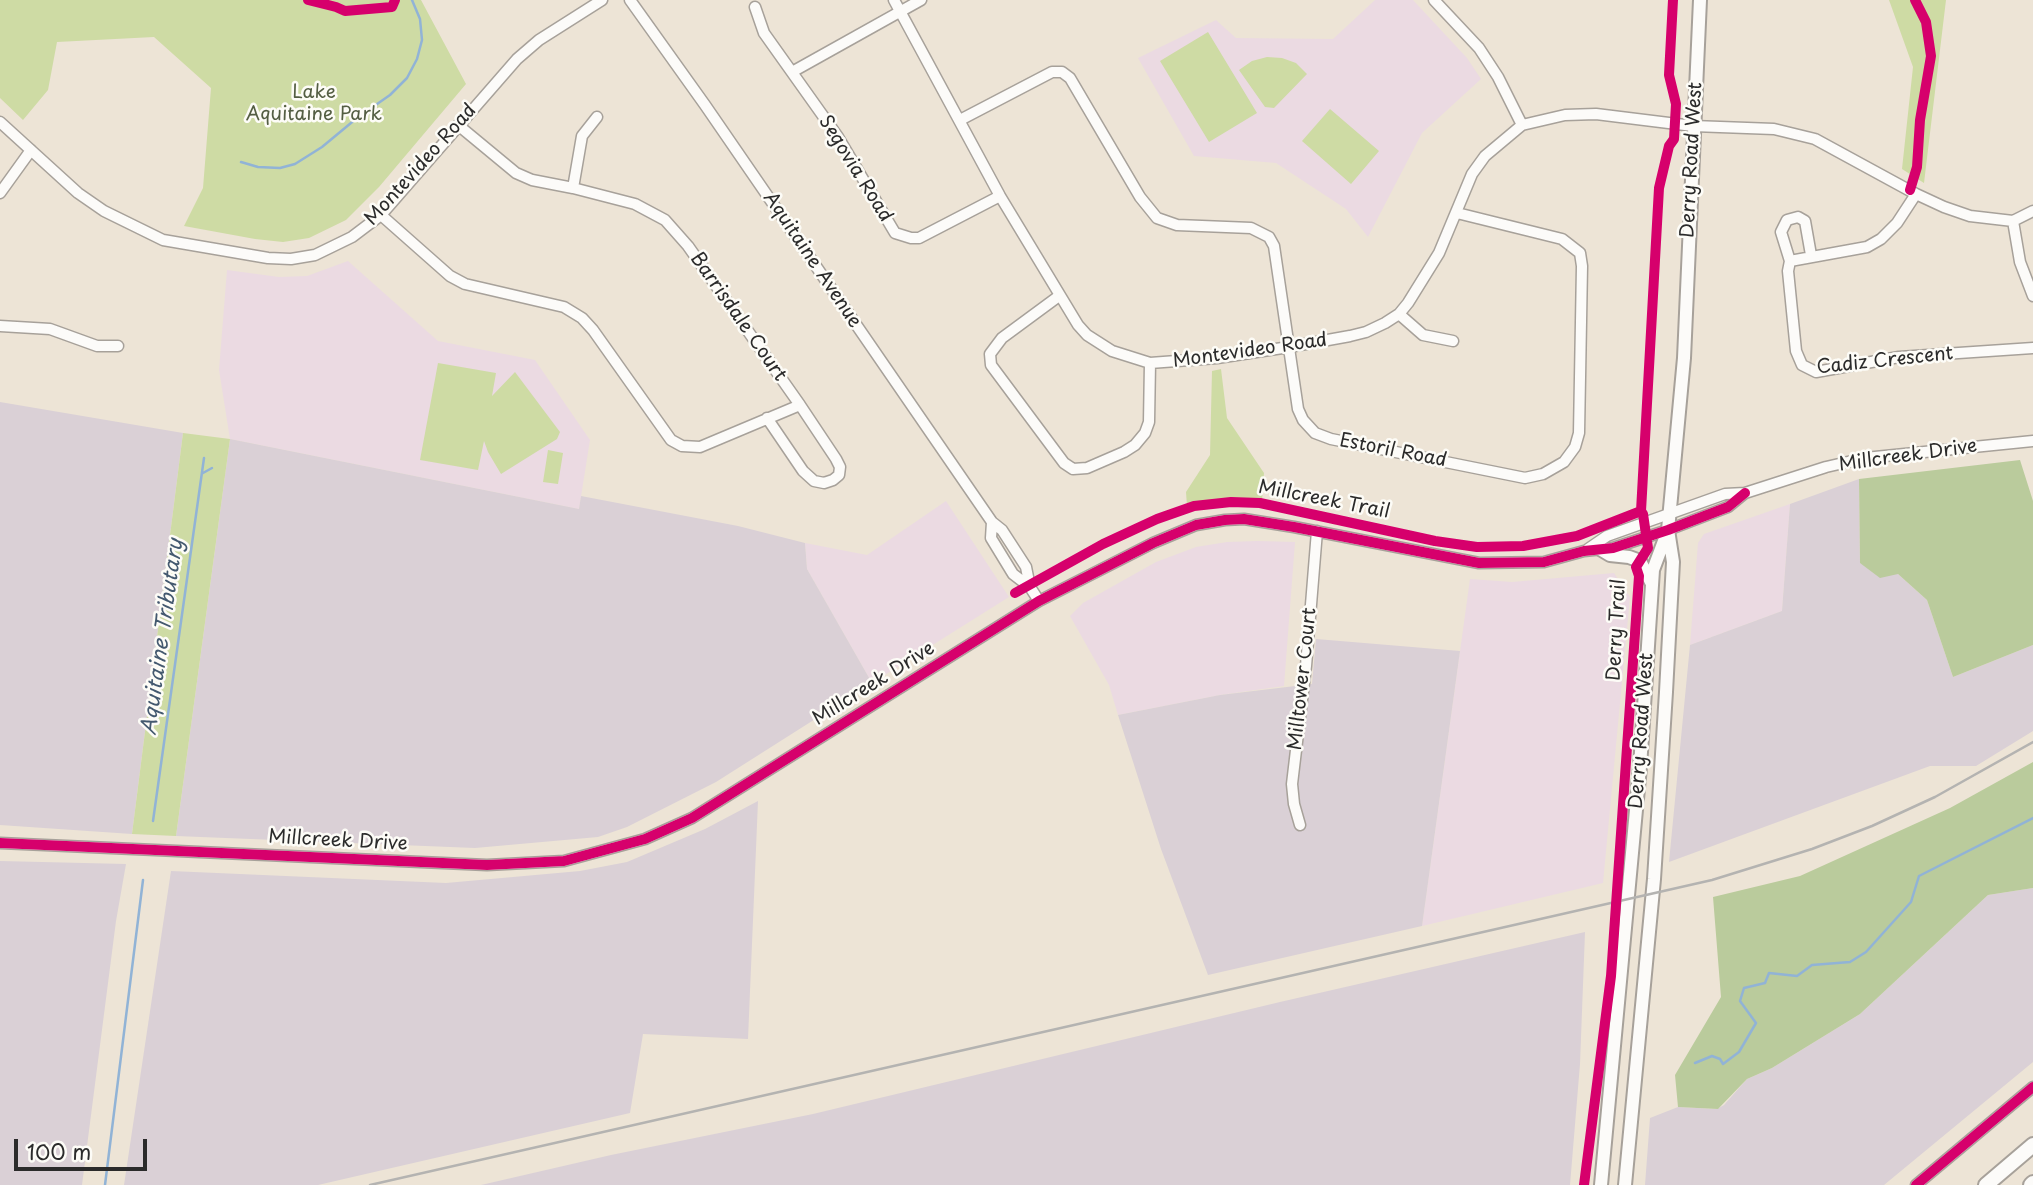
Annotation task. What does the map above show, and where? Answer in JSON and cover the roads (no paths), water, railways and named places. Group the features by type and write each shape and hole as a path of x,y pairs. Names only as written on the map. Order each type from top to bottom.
{"highway":[{"path":"1986,1185 2033,1145"}],"main road":[{"name":"Derry Road West","path":"1625,1185 1655,866 1673,562 1668,530 1684,358 1700,0"},
{"name":"Derry Road West","path":"1601,1185 1646,696 1653,570 1668,530"},
{"path":"1600,549 1610,555 1640,561 1652,584"}],"street":[{"name":"Montevideo Road","path":"0,122 78,193 104,211 163,240 268,258 291,259 324,253 352,237 381,215 524,53 539,40 602,0"},
{"name":"Aquitaine Avenue","path":"630,0 992,522 1002,530 1026,567 1030,587 1039,601"},
{"name":"Montevideo Road","path":"894,0 1000,197 1078,325 1087,335 1123,356 1150,363 1217,358 1366,332 1399,314 1439,253 1463,193 1485,156 1522,125 1565,115 1596,114 1693,126 1774,129 1815,139 1944,207 1970,216 2013,221"},
{"path":"792,72 921,0"},
{"path":"1434,0 1479,48 1498,77 1522,125"},
{"name":"Segovia Road","path":"755,7 764,33 838,137 895,233 919,238 1000,197"},
{"name":"Estoril Road","path":"960,120 1052,72 1062,72 1070,78 1140,197 1157,218 1177,225 1251,228 1269,237 1274,246 1298,409 1315,432 1332,439 1525,478 1543,474 1564,462 1575,447 1579,433 1580,253 1562,239 1457,213"},
{"path":"573,188 582,136 597,117"},
{"name":"Barrisdale Court","path":"458,125 516,173 532,180 635,204 664,220 688,246 800,405 840,467 839,475 824,483 814,481 803,471 767,418"},
{"path":"0,193 31,150"},
{"path":"1790,261 1811,255 1867,247 1881,239 1898,223 1916,194"},
{"path":"2033,211 2013,221 2020,262 2033,296"},
{"path":"381,215 450,276 465,284 564,307 582,318 671,440 682,446 700,447 800,405"},
{"name":"Cadiz Crescent","path":"1811,255 1805,221 1798,217 1787,220 1781,232 1790,261 1788,271 1796,351 1802,365 1810,370 1816,372 1846,368 1899,357 2033,348"},
{"path":"1059,296 1002,338 990,354 991,365 1064,463 1073,469 1087,468 1135,445 1145,433 1149,422 1150,363"},
{"path":"1399,314 1423,335 1453,341"},
{"path":"0,326 50,329 97,346 118,346"},
{"name":"Millcreek Drive","path":"1584,551 1607,536 1725,494 1745,493 1826,467 1865,458 2033,441"},
{"name":"Millcreek Drive","path":"0,844 486,865 564,861 645,839 692,818 1039,601 1153,543 1196,526 1244,519 1479,563 1544,562 1584,551 1613,548 1668,530 1728,507 1745,493"},
{"name":"Milltower Court","path":"1300,825 1292,784 1306,666 1317,531"},
{"path":"1916,1185 2033,1087"}],"waterway":[{"path":"241,162 258,167 280,168 295,164 322,147 390,95 407,78 417,59 422,40 420,19 412,0"},
{"name":"Aquitaine Tributary","path":"153,821 204,458"},
{"path":"203,473 212,468"},
{"path":"1695,1063 1712,1056 1720,1059 1723,1064 1739,1052 1756,1023 1740,1001 1744,988 1765,983 1769,973 1797,976 1812,965 1850,962 1866,952 1911,902 1919,876 2033,818"},
{"name":"Aquitaine Tributary","path":"105,1185 143,880"}],"railway":[{"path":"370,1185 1712,880 1812,849 1872,826 1935,797 2033,742"}],"park label":[{"name":"Lake Aquitaine Park","path":"314,104"}]}
